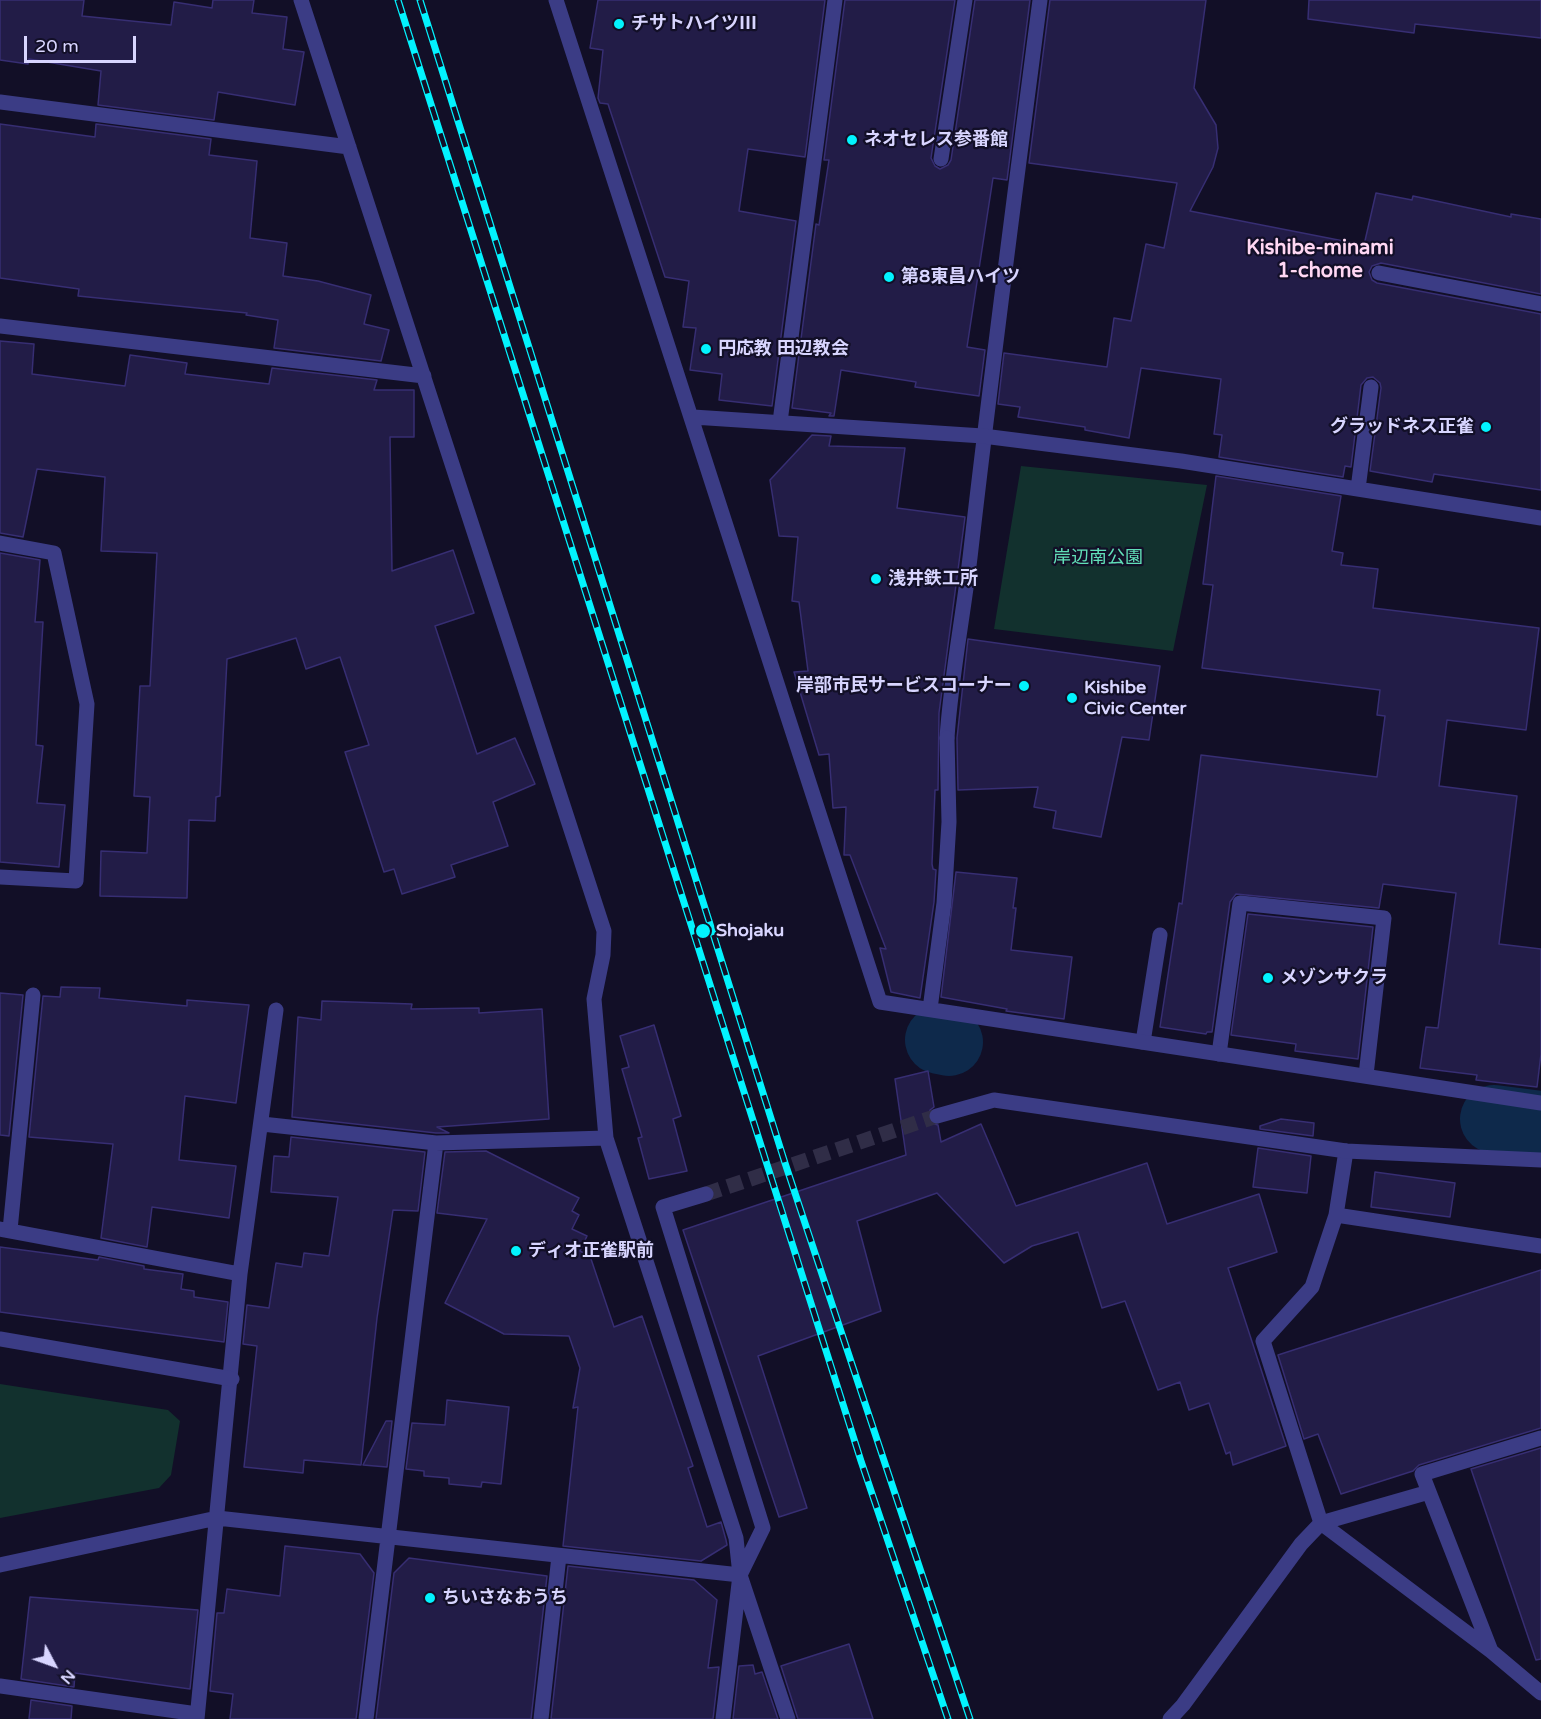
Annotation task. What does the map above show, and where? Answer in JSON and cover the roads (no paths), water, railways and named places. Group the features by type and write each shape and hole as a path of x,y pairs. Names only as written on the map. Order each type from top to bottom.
{"street":[{"path":"301,0 604,931 603,955 594,999 606,1138 736,1538 740,1575 788,1719"},
{"path":"556,0 693,417 880,1002 1541,1102"},
{"path":"780,422 835,0"},
{"path":"941,159 965,0"},
{"path":"930,1009 944,903 949,833 947,738 950,688 971,552 983,436 1040,0"},
{"path":"0,102 349,147"},
{"path":"1379,273 1541,304"},
{"path":"0,326 424,376"},
{"path":"1358,489 1371,387"},
{"path":"693,417 983,436 1181,461 1541,518"},
{"path":"0,543 54,553 87,704 76,881 0,877"},
{"path":"1219,1054 1240,903 1384,918 1366,1076"},
{"path":"1143,1042 1160,935"},
{"path":"33,995 5,1230 240,1274"},
{"path":"0,1686 197,1716 232,1379 240,1274 276,1010"},
{"path":"937,1116 994,1100 1346,1151 1541,1160"},
{"path":"262,1124 436,1143 606,1138"},
{"path":"366,1719 436,1143"},
{"path":"1346,1151 1336,1215 1312,1287 1263,1341 1321,1523 1491,1651 1541,1694"},
{"path":"706,1194 663,1207 763,1528 740,1575 723,1719"},
{"path":"1336,1215 1541,1246"},
{"path":"0,1339 232,1379"},
{"path":"1491,1651 1422,1474 1541,1438"},
{"path":"1170,1719 1188,1698 1301,1544 1321,1523 1429,1492"},
{"path":"0,1565 217,1518 740,1575"},
{"path":"541,1719 559,1556"}],"waterway":[{"path":"939,1040 949,1042"},
{"path":"1494,1119 1541,1125"}],"tunnel":[{"path":"706,1194 937,1116"}],"railway":[{"path":"398,0 861,1461 948,1719"},
{"path":"420,0 785,1163 970,1719"}],"place":[{"name":"チサトハイツⅢ","path":"619,24"},
{"name":"ネオセレス参番館","path":"852,140"},
{"name":"第8東昌ハイツ","path":"889,277"},
{"name":"円応教 田辺教会","path":"706,349"},
{"name":"グラッドネス正雀","path":"1486,427"},
{"name":"浅井鉄工所","path":"876,579"},
{"name":"岸部市民サービスコーナー","path":"1024,686"},
{"name":"Kishibe Civic Center","path":"1072,698"},
{"name":"Shojaku","path":"703,931"},
{"name":"メゾンサクラ","path":"1268,978"},
{"name":"ディオ正雀駅前","path":"516,1251"},
{"name":"ちいさなおうち","path":"430,1598"}],"district":[{"name":"Kishibe-minami 1-chome","path":"1320,260"}],"park label":[{"name":"岸辺南公園","path":"1098,558"}]}
